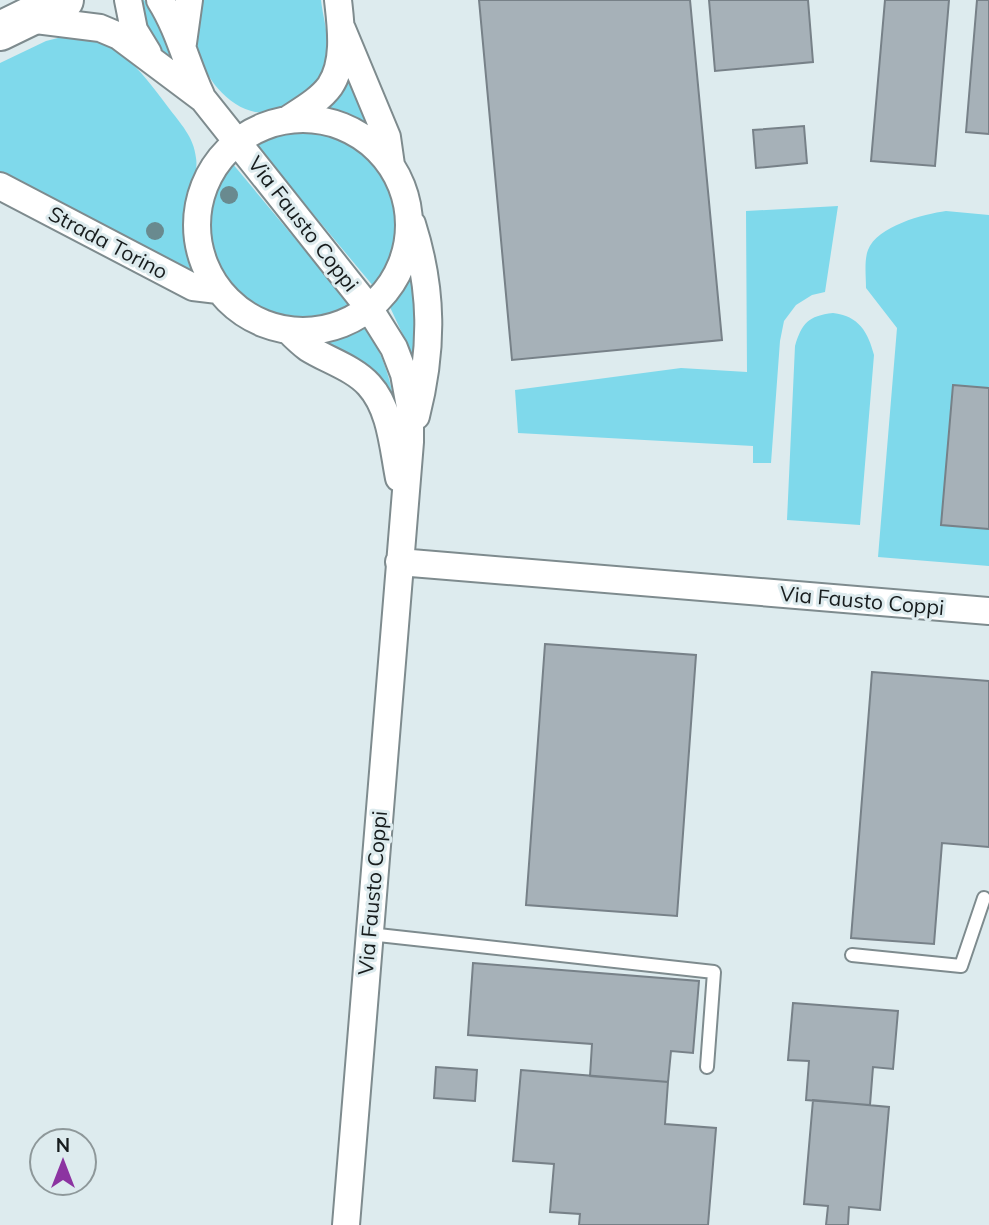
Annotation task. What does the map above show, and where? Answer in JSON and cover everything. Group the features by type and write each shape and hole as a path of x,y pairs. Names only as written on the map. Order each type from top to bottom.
{"main road":[{"path":"13,25 64,0"}],"street":[{"name":"Via Fausto Coppi","path":"128,0 134,30 151,59"},
{"name":"Via Fausto Coppi","path":"160,0 173,19 190,72 203,99 369,308 394,348 404,374 410,407 410,442 346,1225"},
{"name":"Via Fausto Coppi","path":"183,44 188,0"},
{"path":"338,0 342,29"},
{"name":"Via Fausto Coppi","path":"13,25 100,28 119,36 203,99"},
{"name":"Via Fausto Coppi","path":"287,120 309,106 330,85 339,62 342,29"},
{"name":"Via Fausto Coppi","path":"342,29 387,137 391,166"},
{"name":"Via Fausto Coppi","path":"409,214 408,243 402,264 389,287 369,308 351,320 311,331 288,330 261,323 235,307 218,290 207,273 199,249 196,226 204,184 213,167 237,141 260,127 287,120 316,119 337,124 376,148 391,166 402,187 423,257 428,296 429,335 425,379 410,442"},
{"name":"Strada Torino","path":"0,187 193,287 218,290"},
{"path":"288,330 306,347 369,385 387,419 404,506"},
{"name":"Via Fausto Coppi","path":"399,562 989,611"}],"lane":[{"path":"852,956 961,966 984,898"},
{"path":"369,934 714,972 707,1067"}],"shaded area":[{"path":"137,0 144,0 154,10 174,57 172,59 154,42"},
{"path":"200,0 321,0 328,56 320,79 283,109 268,113 240,107 217,88 201,62 196,36"},
{"path":"62,37 98,42 124,57 147,79 189,137 195,150 196,167 186,228 191,257 199,278 0,175 0,63 46,41"},
{"path":"348,69 372,133 345,118 323,112 337,98"},
{"path":"289,131 327,134 350,143 378,168 388,185 397,221 396,240 389,263 374,287 255,144"},
{"path":"232,163 351,306 318,319 285,319 256,307 233,286 216,259 209,228 214,195"},
{"path":"838,206 825,292 812,295 796,305 784,321 780,341 771,463 753,463 753,446 518,433 515,390 681,368 747,372 746,211"},
{"path":"946,211 989,215 989,566 878,557 897,328 866,288 867,254 873,242 891,228 914,218"},
{"path":"415,252 416,363 389,305 408,274"},
{"path":"833,313 850,318 861,326 874,355 860,525 787,520 795,346 807,322"},
{"path":"364,323 385,367 395,414 314,341 334,338"}],"building":[{"path":"479,0 690,0 722,340 512,360"},
{"path":"709,0 808,0 813,62 715,71"},
{"path":"885,0 949,0 935,166 871,161"},
{"path":"977,0 989,0 989,134 966,132"},
{"path":"804,126 807,163 756,168 753,130"},
{"path":"953,385 989,388 989,529 941,525"},
{"path":"545,644 696,655 677,916 526,905"},
{"path":"872,672 989,681 989,847 942,843 934,944 851,938"},
{"path":"473,963 699,981 693,1053 671,1051 668,1082 590,1076 592,1044 468,1035"},
{"path":"793,1003 898,1011 893,1069 873,1067 870,1105 806,1100 809,1061 788,1060"},
{"path":"436,1067 477,1070 475,1101 434,1098"},
{"path":"521,1070 668,1082 665,1124 716,1128 708,1225 579,1225 580,1214 550,1212 554,1164 513,1161"},
{"path":"813,1100 889,1107 880,1210 849,1207 848,1225 826,1225 828,1206 804,1204"}]}
